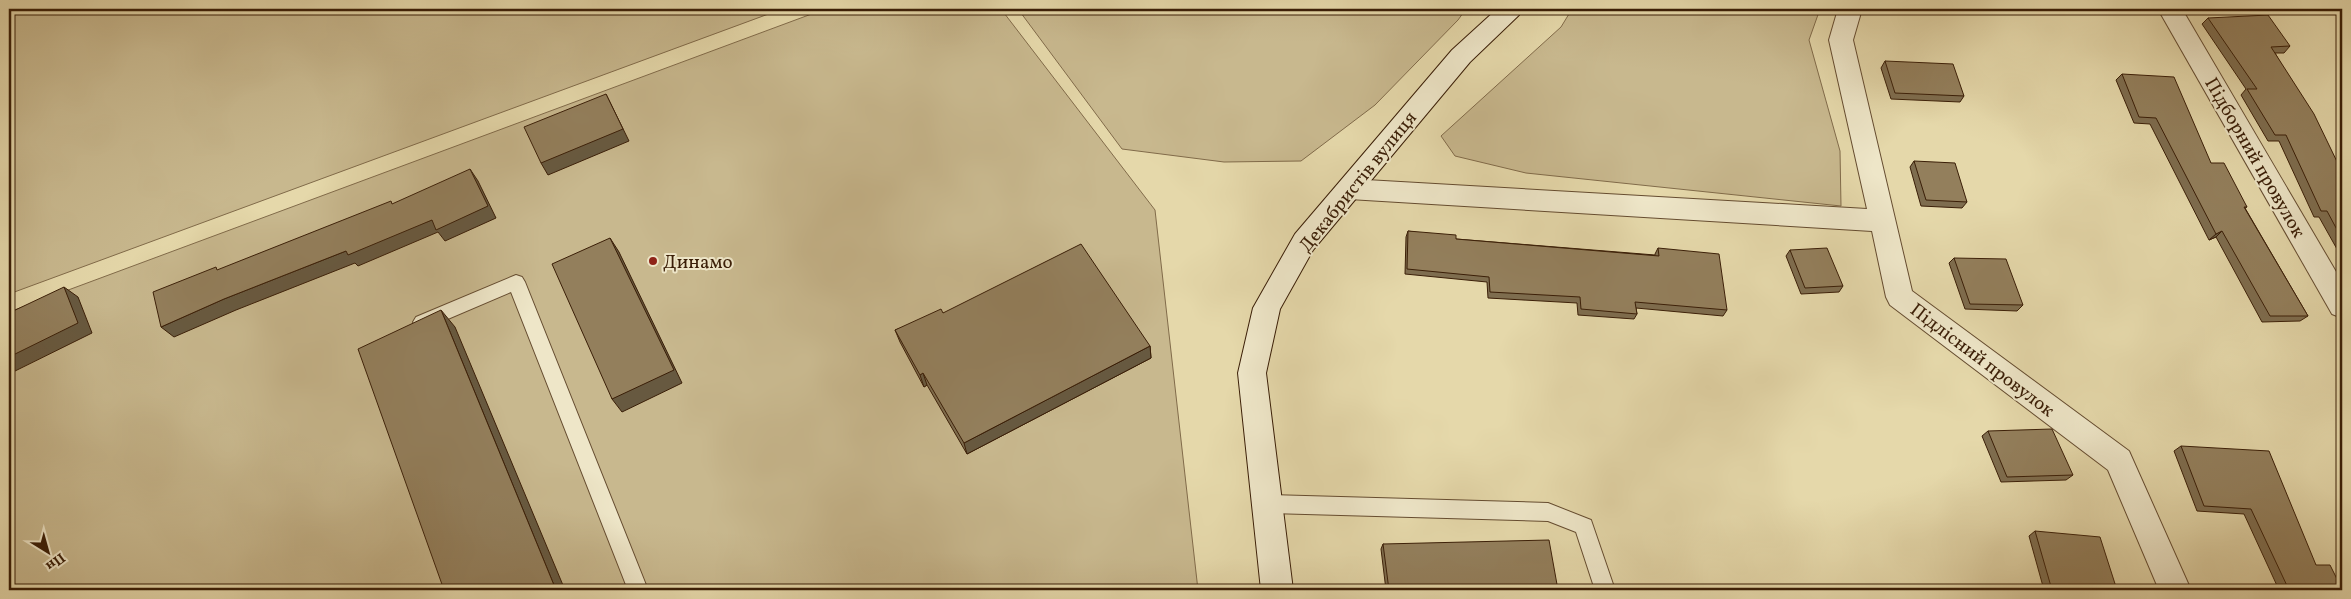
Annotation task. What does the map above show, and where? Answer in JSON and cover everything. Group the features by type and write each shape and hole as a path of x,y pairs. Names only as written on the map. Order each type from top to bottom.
{"street":[{"name":"Декабристів вулиця","path":"1277,590 1252,373 1267,308 1304,242 1461,56 1511,9"},
{"name":"Підлісний провулок","path":"1850,9 1841,40 1900,297 2119,461 2175,590"},
{"name":"Підборний провулок","path":"2170,9 2342,306"},
{"path":"1349,189 1882,221"}],"lane":[{"path":"404,330 516,282 638,590"},
{"path":"1268,504 1548,512 1584,526 1605,590"}],"shaded area":[{"path":"9,9 782,9 9,294"},
{"name":"Динамо","path":"825,9 1001,9 1155,210 1198,590 9,590 9,312"},
{"path":"1018,9 1466,9 1458,20 1375,105 1301,161 1224,162 1122,149"},
{"path":"1572,9 1820,9 1809,40 1840,151 1841,206 1526,173 1455,156 1441,136 1561,27"}],"building":[{"path":"2268,15 2290,46 2271,47 2314,114 2342,172 2342,239 2327,211 2321,211 2286,135 2275,135 2247,89 2257,89 2208,18"},
{"path":"1885,61 1953,64 1964,96 1895,93"},
{"path":"2122,74 2174,77 2211,163 2224,163 2247,207 2244,207 2308,316 2270,316 2222,231 2216,234 2156,118 2139,117"},
{"path":"606,94 623,129 541,163 524,127"},
{"path":"1914,161 1955,163 1967,202 1926,200"},
{"path":"470,169 488,206 436,230 432,220 348,255 346,251 224,299 161,327 153,292 216,267 217,270 391,201 392,204"},
{"path":"1408,231 1456,235 1456,239 1659,256 1658,248 1719,254 1727,310 1635,302 1637,314 1581,309 1580,297 1490,292 1489,277 1407,269"},
{"path":"610,238 674,370 612,399 552,264"},
{"path":"1081,244 1150,346 964,443 923,373 920,375 895,330 941,309 943,313"},
{"path":"1827,248 1843,286 1805,288 1790,250"},
{"path":"1954,258 2006,259 2023,305 1970,304"},
{"path":"64,287 78,323 9,357 9,313"},
{"path":"441,310 556,590 444,590 358,349"},
{"path":"2052,429 2073,475 2007,477 1988,431"},
{"path":"2181,446 2269,451 2316,565 2330,565 2342,590 2289,590 2251,509 2204,506"},
{"path":"2035,531 2100,537 2117,590 2052,590"},
{"path":"1549,540 1558,590 1389,590 1383,544"}],"place":[{"name":"Динамо","path":"653,261"}]}
